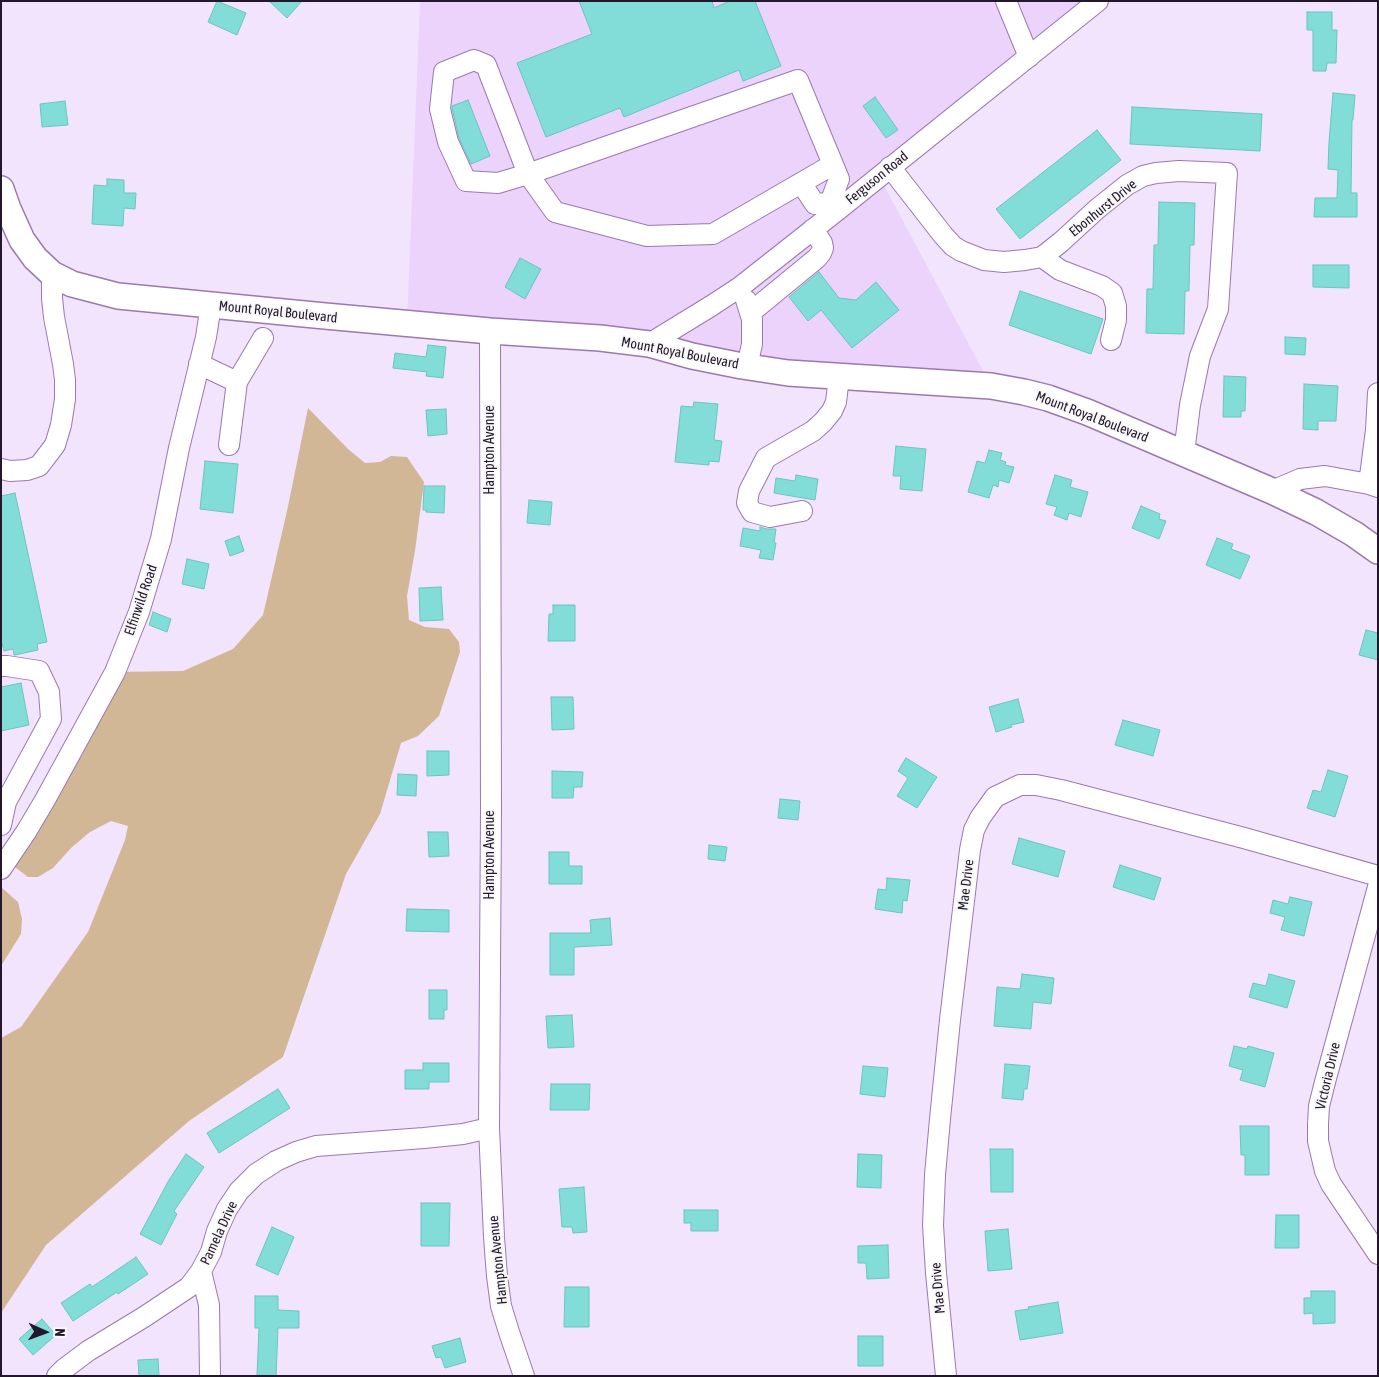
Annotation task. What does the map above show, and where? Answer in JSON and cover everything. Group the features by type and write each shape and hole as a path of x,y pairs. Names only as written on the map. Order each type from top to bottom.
{"main road":[{"name":"Mount Royal Boulevard","path":"1,189 22,240 35,258 52,274 72,284 118,296 407,324 600,338 649,344 692,356 749,355 788,373 991,386 1024,392 1048,398 1087,412 1272,491 1316,512 1354,534 1378,551"}],"street":[{"path":"1006,1 1028,57"},
{"name":"Ferguson Road","path":"649,344 740,287 813,229 834,206 890,167 1098,1"},
{"path":"800,183 815,204 834,206 839,179 798,80 528,174 498,183 466,180 448,142 440,109 444,72 474,60 486,65 528,174 555,212 647,236 713,234 800,183 832,165"},
{"name":"Ebonhurst Drive","path":"890,167 953,246 984,260 1004,262 1042,257 1097,209 1127,185 1143,176 1179,171 1227,173 1218,309 1200,356 1190,405 1184,453"},
{"path":"750,313 821,253 822,243 813,229"},
{"path":"1042,257 1060,270 1102,286 1112,293 1116,306 1116,320 1111,340"},
{"path":"1,469 10,471 27,470 39,466 55,444 61,425 65,399 65,380 64,364 54,317 52,274"},
{"path":"740,287 748,303 752,320 749,355"},
{"name":"Elfinwild Road","path":"1,869 8,843 45,800 115,672 138,612 161,539 179,448 206,337 211,305"},
{"name":"Hampton Avenue","path":"490,331 491,821 489,1128 497,1276 509,1332 524,1376"},
{"path":"229,445 237,382 263,338"},
{"path":"198,364 237,382"},
{"path":"802,511 770,517 752,512 747,503 749,490 766,458 813,431 832,411 836,402 839,376"},
{"path":"1272,491 1300,479 1316,476 1325,476 1373,486 1378,393"},
{"path":"1,666 39,671 49,692 51,719 6,802 1,825"},
{"name":"Mae Drive","path":"946,1376 936,1273 934,1225 935,1175 950,1020 970,850 974,830 995,797 1020,785 1036,785 1061,790 1244,838 1378,876"},
{"name":"Victoria Drive","path":"1378,887 1324,1082 1319,1106 1318,1124 1320,1155 1325,1172 1378,1254"},
{"name":"Pamela Drive","path":"57,1376 88,1351 175,1298 189,1287 201,1271 211,1252 216,1231 238,1191 256,1174 276,1160 316,1146 463,1134 489,1128"},
{"path":"201,1271 209,1305 210,1376"}],"shaded area":[{"path":"425,1 1098,1 879,176 991,386 407,324 420,3"},
{"path":"308,408 348,449 365,463 380,462 391,456 407,457 424,482 407,596 409,620 425,627 449,629 459,642 460,652 439,716 418,736 401,743 380,814 346,874 283,1057 189,1121 46,1245 1,1313 1,1038 21,1027 88,932 125,840 128,826 111,821 90,832 71,848 53,868 38,877 28,877 7,861 115,672 183,671 233,649 263,615"},
{"path":"1,887 18,902 22,919 21,934 1,966"}],"building":[{"path":"217,1 246,13 237,35 208,22"},
{"path":"269,1 302,1 287,18"},
{"path":"579,1 712,1 714,8 730,1 755,1 781,66 743,81 739,70 624,117 620,108 546,137 517,63 592,34"},
{"path":"1307,12 1332,12 1332,30 1337,30 1336,63 1327,63 1326,71 1313,71 1313,30 1307,30"},
{"path":"1333,93 1355,95 1352,120 1351,193 1357,193 1357,217 1314,217 1315,198 1337,198 1338,170 1328,169"},
{"path":"875,97 898,130 886,138 863,106"},
{"path":"468,100 490,156 471,164 459,138 452,108 452,106"},
{"path":"65,101 68,125 42,127 40,104"},
{"path":"1132,107 1262,114 1260,151 1130,144"},
{"path":"1097,130 1121,160 1020,239 996,209"},
{"path":"107,179 124,180 124,193 136,193 135,209 124,208 123,226 92,224 94,185 107,186"},
{"path":"1159,202 1195,203 1194,245 1190,245 1189,291 1185,291 1184,334 1146,333 1147,289 1153,289 1154,245 1158,245"},
{"path":"520,258 541,269 525,299 505,287"},
{"path":"1313,265 1349,265 1349,288 1313,287"},
{"path":"819,272 839,298 856,300 876,282 899,310 852,348 821,310 808,321 789,297"},
{"path":"1020,291 1103,319 1091,354 1009,325"},
{"path":"1285,337 1306,338 1305,355 1285,354"},
{"path":"428,345 446,347 443,378 426,376 427,372 393,368 395,353 426,357"},
{"path":"1224,376 1246,377 1245,411 1241,411 1241,417 1223,417"},
{"path":"1304,384 1338,386 1336,421 1318,421 1318,430 1303,429"},
{"path":"694,402 718,404 714,440 722,441 719,462 709,461 709,465 675,462 681,406 693,407"},
{"path":"446,409 447,434 428,436 426,410"},
{"path":"896,446 926,449 922,491 900,489 901,476 893,476"},
{"path":"989,450 1002,453 1000,460 1006,462 1005,465 1014,467 1009,483 999,480 998,487 993,485 989,498 968,492 977,461 985,463"},
{"path":"205,461 238,464 233,513 200,509"},
{"path":"796,475 818,479 815,500 774,493 776,478 795,481"},
{"path":"1055,475 1072,480 1070,487 1088,492 1081,517 1069,513 1067,520 1054,515 1057,507 1046,504"},
{"path":"424,486 445,486 444,513 426,512 426,510 423,510"},
{"path":"15,493 47,642 37,644 38,650 14,655 13,649 4,651 1,640 1,496"},
{"path":"529,500 552,502 550,525 527,523"},
{"path":"1141,506 1160,514 1159,519 1166,521 1159,539 1132,528"},
{"path":"760,527 776,529 773,560 759,558 761,550 740,546 743,528 760,531"},
{"path":"239,536 244,551 230,556 225,541"},
{"path":"1217,538 1233,544 1231,549 1250,556 1240,579 1206,565"},
{"path":"187,559 209,564 204,589 182,584"},
{"path":"441,587 443,620 420,621 419,588"},
{"path":"553,605 575,605 575,641 548,641 549,614 553,614"},
{"path":"153,612 171,619 167,632 149,625"},
{"path":"1366,630 1378,633 1378,660 1359,655"},
{"path":"21,683 29,725 1,731 1,687"},
{"path":"551,697 573,697 574,729 552,730"},
{"path":"1018,699 1024,722 1011,725 1012,727 996,732 989,707"},
{"path":"1123,720 1160,730 1153,756 1115,745"},
{"path":"427,751 449,751 449,775 427,776"},
{"path":"906,758 937,777 917,808 897,796 908,778 898,771"},
{"path":"1328,770 1348,776 1335,817 1307,808 1313,790 1321,792"},
{"path":"552,771 583,772 582,787 574,787 573,798 552,798"},
{"path":"398,774 417,775 416,796 397,795"},
{"path":"780,799 800,801 798,820 778,818"},
{"path":"428,832 448,832 449,856 429,857"},
{"path":"1019,838 1065,851 1058,877 1012,864"},
{"path":"709,845 727,847 725,861 708,859"},
{"path":"549,852 569,852 569,866 582,866 582,884 549,884"},
{"path":"1120,865 1161,878 1154,900 1113,887"},
{"path":"887,878 910,880 907,901 903,900 902,913 875,909 878,889 886,890"},
{"path":"1290,897 1312,902 1304,936 1281,930 1285,917 1270,913 1273,900 1288,904"},
{"path":"407,909 449,910 449,932 406,931"},
{"path":"610,918 612,945 574,947 574,975 550,975 550,933 591,933 590,920"},
{"path":"1022,974 1054,978 1051,1004 1033,1002 1031,1029 994,1026 997,987 1020,989"},
{"path":"1269,974 1295,981 1287,1008 1249,997 1253,983 1266,986"},
{"path":"429,990 447,990 447,1010 444,1010 444,1019 429,1019"},
{"path":"572,1015 574,1047 548,1048 546,1016"},
{"path":"1234,1046 1247,1049 1248,1046 1274,1053 1265,1087 1240,1080 1243,1070 1229,1066"},
{"path":"423,1063 449,1063 449,1082 429,1082 429,1089 405,1089 405,1070 423,1070"},
{"path":"1005,1064 1030,1066 1027,1089 1024,1089 1023,1100 1002,1098"},
{"path":"863,1066 888,1068 885,1097 860,1094"},
{"path":"551,1084 590,1084 589,1110 550,1110"},
{"path":"278,1089 290,1108 219,1153 207,1133"},
{"path":"1240,1126 1269,1126 1269,1175 1245,1175 1245,1155 1241,1155"},
{"path":"990,1149 1013,1149 1013,1192 991,1192"},
{"path":"186,1154 204,1167 174,1211 177,1214 161,1245 140,1234 169,1180"},
{"path":"858,1154 882,1155 881,1188 857,1187"},
{"path":"584,1187 587,1232 573,1233 572,1227 562,1227 559,1189"},
{"path":"421,1203 450,1203 449,1246 421,1246"},
{"path":"684,1210 718,1210 718,1231 691,1231 691,1223 684,1223"},
{"path":"1276,1215 1299,1215 1299,1248 1275,1248"},
{"path":"272,1227 294,1237 278,1275 256,1265"},
{"path":"1008,1229 1012,1269 988,1271 985,1231"},
{"path":"888,1245 889,1278 867,1279 866,1263 858,1263 858,1246"},
{"path":"136,1257 148,1274 73,1321 61,1303 90,1284 92,1287"},
{"path":"565,1287 589,1287 589,1327 564,1327"},
{"path":"1311,1291 1335,1291 1335,1323 1313,1324 1313,1313 1304,1314 1304,1298 1311,1298"},
{"path":"255,1296 278,1296 278,1310 299,1311 299,1328 278,1328 276,1376 257,1376 259,1328 255,1328"},
{"path":"1058,1302 1063,1333 1020,1340 1015,1311"},
{"path":"42,1319 56,1335 33,1355 19,1339"},
{"path":"858,1336 883,1336 883,1366 858,1366"},
{"path":"460,1338 466,1362 445,1368 441,1357 436,1358 432,1346"},
{"path":"158,1359 159,1376 139,1376 138,1360"}]}
